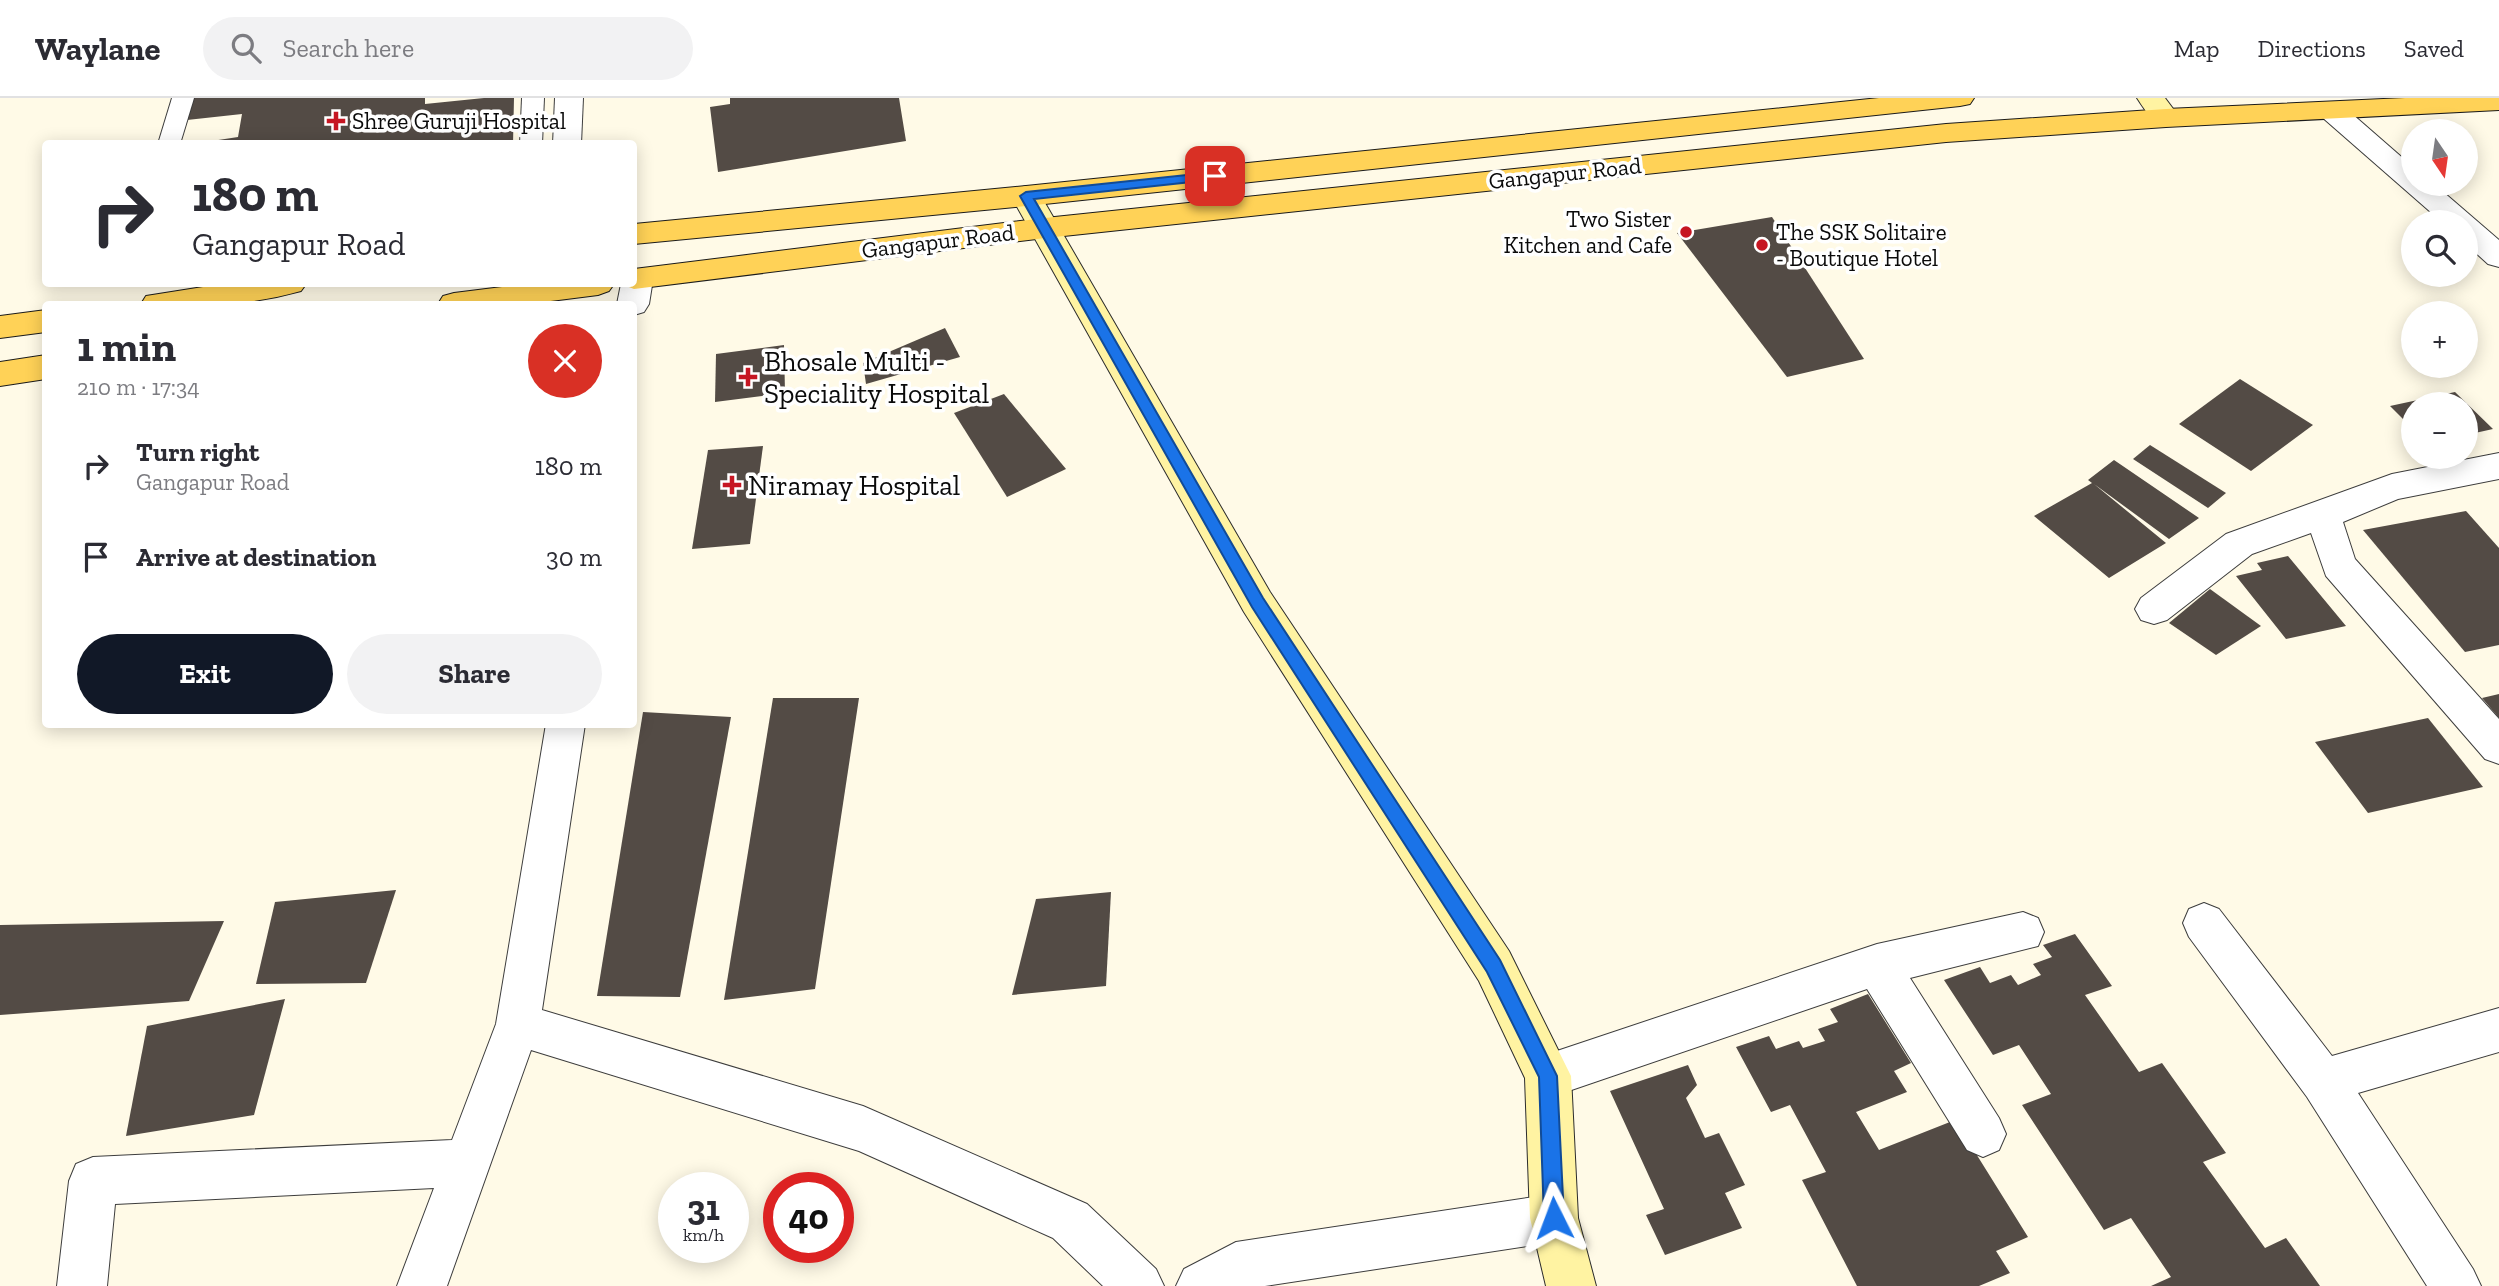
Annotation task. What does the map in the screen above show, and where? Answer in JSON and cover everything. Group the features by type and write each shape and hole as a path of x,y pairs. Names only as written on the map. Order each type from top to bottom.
{"main road":[{"name":"Gangapur Road","path":"637,286 1035,212 1960,98"},
{"name":"Gangapur Road","path":"637,234 1035,212 1946,133 2158,108 2333,112 2499,102"},
{"path":"177,301 270,287"},
{"path":"472,301 555,287"},
{"path":"0,327 42,322"},
{"path":"0,374 42,368"}],"street":[{"path":"567,140 569,98"},
{"path":"2333,112 2401,172"},
{"path":"2429,196 2446,210"},
{"path":"1035,212 1257,602 1493,966 1548,1076 1554,1218 1570,1286"},
{"path":"2478,239 2499,257"},
{"path":"2154,609 2239,544 2323,515 2392,487 2499,466"},
{"path":"2323,515 2339,566 2499,747"},
{"path":"422,1286 518,1024 565,728"},
{"path":"2204,923 2323,1081 2456,1286"},
{"path":"1548,1076 1877,965 2023,932"},
{"path":"1877,965 1983,1134"},
{"path":"518,1024 863,1129 1070,1222 1139,1286"},
{"path":"2323,1081 2499,1030"},
{"path":"82,1286 93,1181 467,1163"},
{"path":"1201,1286 1236,1266 1554,1218"}],"lane":[{"path":"170,140 183,98"},
{"path":"531,140 533,98"}],"building":[{"name":"Shree Guruji Hospital","path":"193,98 425,98 425,104 514,98 513,140 218,140 238,137 242,114 187,120"},
{"path":"730,98 899,98 906,141 718,172 710,107 730,104"},
{"path":"1772,217 1864,359 1787,377 1677,233"},
{"path":"945,328 960,357 866,384 863,363"},
{"path":"784,345 785,393 715,402 716,354"},
{"path":"2240,379 2313,425 2251,471 2179,424"},
{"path":"1004,394 1066,469 1007,497 954,413"},
{"path":"2401,404 2401,417 2390,406"},
{"path":"2478,414 2493,429 2478,432"},
{"path":"2150,445 2226,493 2208,508 2133,459"},
{"path":"763,446 750,544 692,549 708,450"},
{"path":"2114,460 2199,518 2169,539 2094,484 2166,543 2109,578 2034,516 2092,483 2088,480"},
{"path":"2466,511 2499,548 2499,645 2465,652 2363,530"},
{"path":"2288,556 2346,626 2286,639 2236,576 2262,570 2257,563"},
{"path":"2210,589 2261,626 2216,655 2169,623"},
{"path":"2499,694 2499,718 2482,698"},
{"path":"773,698 859,698 815,989 724,1000"},
{"path":"643,712 731,717 680,997 597,996"},
{"path":"2428,718 2483,787 2368,813 2315,742"},
{"path":"396,890 366,983 256,984 275,902"},
{"path":"1111,892 1106,986 1012,995 1036,899"},
{"path":"224,921 189,1001 0,1015 0,925"},
{"path":"2075,934 2112,986 2085,995 2139,1072 2162,1063 2226,1153 2203,1162 2265,1248 2286,1238 2320,1286 2151,1286 2171,1277 2131,1218 2104,1230 2022,1105 2051,1094 2019,1045 1993,1055 1944,980 1980,967 1990,983 2011,975 2018,985 2041,975 2033,964 2052,957 2043,945"},
{"path":"1868,994 1911,1063 1894,1071 1907,1092 1856,1112 1879,1150 1955,1120 2028,1237 1996,1251 2010,1273 1979,1286 1857,1286 1802,1180 1826,1172 1790,1105 1771,1112 1736,1047 1769,1036 1776,1049 1799,1041 1803,1048 1825,1041 1818,1029 1838,1022 1830,1009"},
{"path":"285,999 254,1115 126,1136 147,1026"},
{"path":"1688,1065 1697,1085 1686,1098 1705,1138 1719,1133 1745,1185 1725,1193 1742,1228 1665,1255 1646,1215 1664,1209 1610,1091"}],"place":[{"name":"Shree Guruji Hospital","path":"336,121"},
{"name":"Two Sister Kitchen and Cafe","path":"1686,232"},
{"name":"The SSK Solitaire - Boutique Hotel","path":"1762,245"},
{"name":"Bhosale Multi - Speciality Hospital","path":"748,377"},
{"name":"Niramay Hospital","path":"732,485"}],"route":[{"path":"1215,176 1026,196 1257,602 1493,966 1548,1076 1554,1218"}]}
